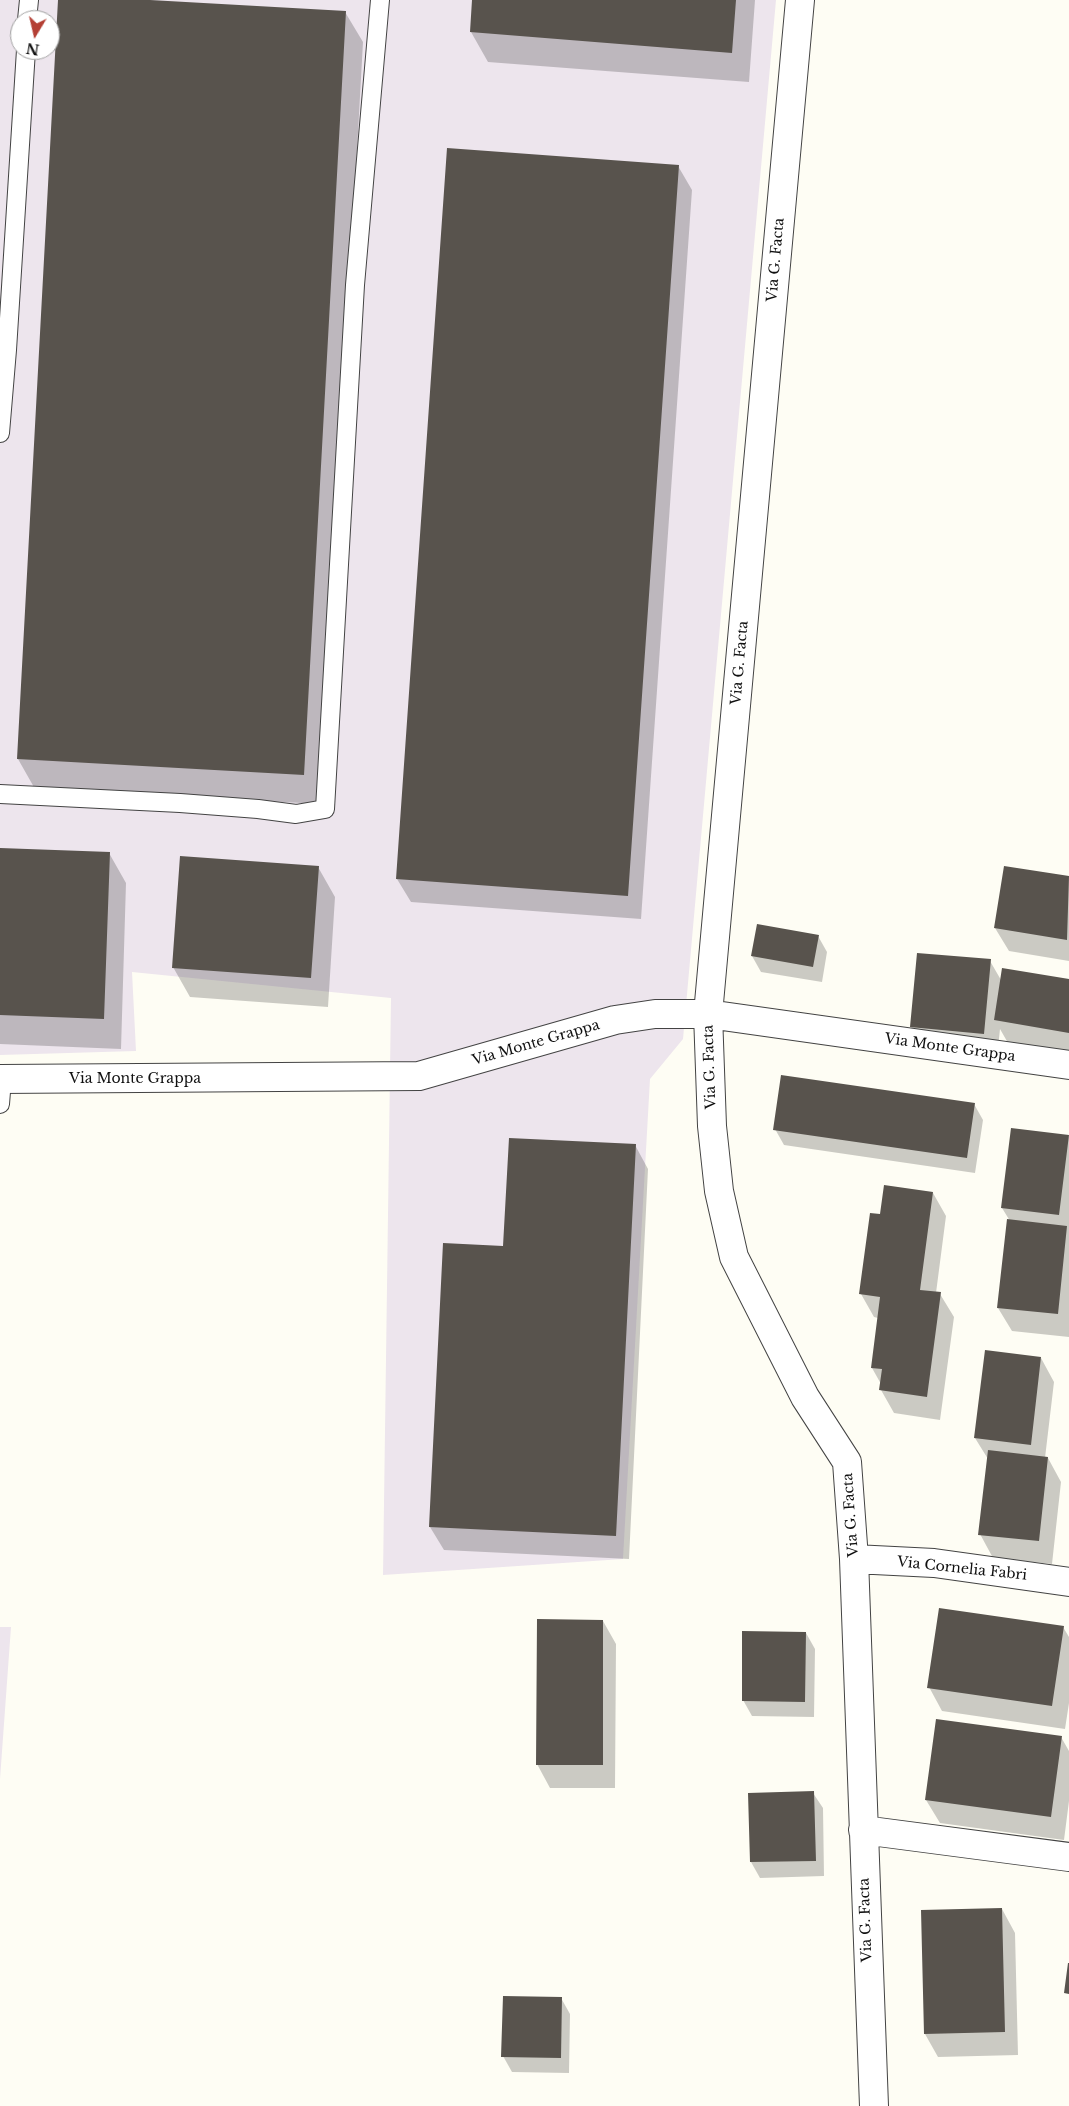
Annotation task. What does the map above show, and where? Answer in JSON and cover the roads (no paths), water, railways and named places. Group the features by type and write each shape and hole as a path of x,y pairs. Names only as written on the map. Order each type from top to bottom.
{"street":[{"name":"Via G. Facta","path":"800,0 708,1014 712,1126 719,1191 734,1257 805,1397 847,1462 854,1559 862,1830 874,2106"},
{"name":"Via Monte Grappa","path":"1,1087 419,1076 615,1020 655,1014 708,1014 1069,1066"},
{"name":"Via Cornelia Fabri","path":"854,1559 934,1563 1069,1582"},
{"path":"862,1830 1069,1857"}],"lane":[{"path":"0,794 180,803 296,814 325,809 356,285 380,0"},
{"path":"0,433 25,60"}]}
